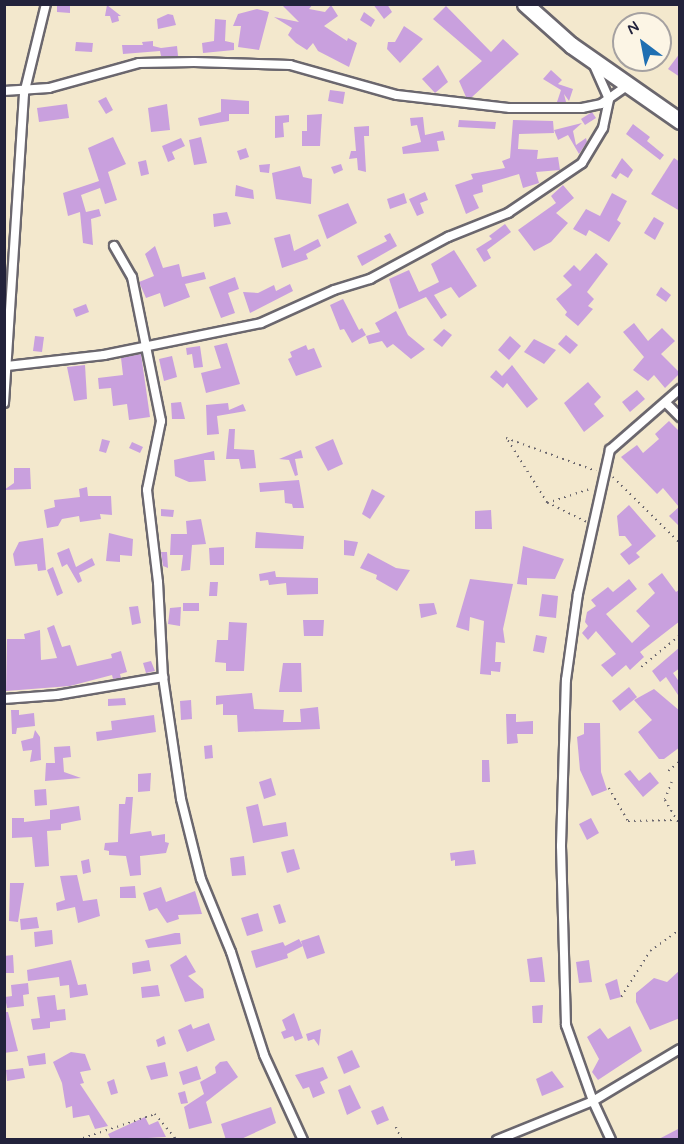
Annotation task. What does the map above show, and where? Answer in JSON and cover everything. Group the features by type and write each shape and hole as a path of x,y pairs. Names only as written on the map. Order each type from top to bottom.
{"highway":[{"path":"525,4 592,61 680,121"}],"street":[{"path":"4,403 26,87 46,4"},
{"path":"7,366 148,348 261,323 334,290 370,279 448,237 508,213 582,163 603,128 609,99 592,61"},
{"path":"4,91 26,87 49,88 139,63 241,62 300,67 397,95 439,103 556,110 582,108 609,99 627,86"},
{"path":"4,246 15,244"},
{"path":"114,246 132,277 161,422 147,490 158,582 163,677 181,799 201,879 231,952 264,1055 303,1140"},
{"path":"611,1140 593,1101 566,1025 561,846 566,680 592,525 609,450 625,433 666,403 680,389"},
{"path":"666,403 680,417"},
{"path":"4,699 57,695 163,677"},
{"path":"496,1140 593,1101 680,1049"}],"path":[{"path":"592,525 547,503 506,438 603,470 680,543"},
{"path":"547,503 600,485"},
{"path":"641,667 680,635"},
{"path":"668,771 680,761"},
{"path":"672,782 665,800 674,820 680,825"},
{"path":"609,788 627,821 674,820"},
{"path":"621,997 650,951 680,929"},
{"path":"77,1140 155,1114 177,1140"},
{"path":"396,1127 402,1140"}],"building":[{"path":"57,4 70,4 70,13 57,12"},
{"path":"281,4 313,4 309,9 325,12 331,5 338,16 324,26 347,41 348,38 357,43 349,67 318,51 313,43 307,50 296,43 288,35 292,28 274,17 299,22"},
{"path":"373,4 387,4 392,12 384,19"},
{"path":"107,5 121,16 118,16 119,21 112,23 110,16 105,16"},
{"path":"446,6 491,52 503,39 519,54 472,97 466,97 459,81 482,61 433,19"},
{"path":"257,9 269,12 259,50 238,47 241,26 233,26 238,14"},
{"path":"364,12 375,20 371,27 360,20"},
{"path":"168,14 173,15 176,25 158,29 157,19"},
{"path":"215,19 226,20 225,41 234,43 234,50 203,53 202,43 214,41"},
{"path":"404,26 423,39 400,63 387,49 388,42 395,42"},
{"path":"153,41 153,46 161,48 177,46 178,56 161,56 160,51 123,54 122,45 143,45 142,42"},
{"path":"76,42 93,43 92,52 75,51"},
{"path":"680,53 680,77 672,72 672,64"},
{"path":"438,65 448,82 435,93 422,79"},
{"path":"551,70 562,80 558,84 573,89 569,101 564,94 566,102 557,102 561,90 543,79"},
{"path":"330,90 345,92 343,104 328,101"},
{"path":"106,97 113,110 106,114 98,101"},
{"path":"221,99 249,101 249,114 229,114 229,121 200,126 198,118 221,112"},
{"path":"67,104 69,118 39,122 37,108"},
{"path":"167,104 170,130 151,132 148,108"},
{"path":"592,112 596,118 585,125 581,119"},
{"path":"322,114 320,146 302,146 302,131 307,131 307,115"},
{"path":"289,115 289,122 283,123 284,137 275,138 275,116"},
{"path":"423,117 425,135 443,131 445,140 437,141 439,151 403,154 402,147 421,142 417,125 411,126 410,118"},
{"path":"459,120 496,122 495,129 458,127"},
{"path":"513,120 553,121 554,133 519,134 518,149 538,150 537,159 558,157 560,170 536,172 539,183 523,188 519,174 482,185 483,192 473,195 479,208 466,214 455,185 473,179 471,174 505,168 502,161 510,158"},
{"path":"582,123 573,131 576,145 586,138 587,142 579,154 568,135 558,140 554,130"},
{"path":"633,124 650,137 647,141 664,155 660,160 626,134"},
{"path":"369,126 369,136 364,136 366,172 358,170 357,158 349,159 351,151 356,151 354,127"},
{"path":"113,137 126,164 108,172 117,200 105,204 100,188 81,195 86,212 99,209 101,216 91,219 93,245 83,243 80,212 68,216 63,193 99,181 88,148"},
{"path":"201,137 207,163 194,165 189,140"},
{"path":"181,138 185,146 172,152 175,159 168,162 162,146"},
{"path":"246,148 249,157 240,160 237,151"},
{"path":"622,158 633,170 628,178 620,173 616,179 611,176"},
{"path":"674,158 680,162 680,211 651,194"},
{"path":"146,160 149,174 141,176 138,162"},
{"path":"270,164 269,173 260,172 259,165"},
{"path":"341,164 343,170 334,174 331,167"},
{"path":"300,166 303,177 312,179 311,204 276,199 272,173"},
{"path":"236,185 253,190 254,199 235,196"},
{"path":"563,185 574,198 556,213 568,223 551,242 534,251 518,230 556,203 551,196"},
{"path":"425,192 428,200 420,203 424,213 417,216 409,199"},
{"path":"404,193 407,203 390,209 387,199"},
{"path":"612,193 627,201 617,220 621,223 609,242 589,230 586,236 573,229 586,209 600,216"},
{"path":"348,203 357,223 327,239 318,215"},
{"path":"227,212 231,224 214,227 213,214"},
{"path":"654,217 664,223 655,240 644,233"},
{"path":"505,224 511,232 487,250 491,258 484,262 476,249 492,239 489,236"},
{"path":"390,233 397,246 362,266 357,256 387,241 384,236"},
{"path":"290,234 294,251 318,239 321,246 306,254 308,259 282,268 274,238"},
{"path":"155,246 163,268 179,264 182,277 204,272 206,279 185,284 190,297 164,307 160,293 146,298 139,282 154,276 145,254"},
{"path":"454,250 477,286 459,298 451,287 434,295 447,315 441,319 426,297 399,309 389,279 409,270 419,292 439,282 431,264"},
{"path":"596,253 608,264 587,292 594,299 588,306 593,309 578,326 565,315 567,312 556,299 572,285 563,276 574,265 580,271"},
{"path":"235,277 239,289 228,293 235,313 221,318 209,287"},
{"path":"290,284 293,291 250,313 243,292 258,293 274,285 276,291"},
{"path":"661,287 671,295 666,302 656,295"},
{"path":"343,299 359,330 362,328 366,335 352,343 344,329 340,330 330,305"},
{"path":"86,304 89,312 76,317 73,309"},
{"path":"396,311 408,335 425,349 411,359 393,344 387,348 382,341 369,344 366,336 380,332 375,323"},
{"path":"634,323 648,341 662,328 675,341 661,354 680,373 665,388 654,375 648,381 633,370 644,357 623,332"},
{"path":"444,329 452,335 442,347 433,340"},
{"path":"566,335 578,345 570,354 558,344"},
{"path":"35,336 44,337 42,352 33,351"},
{"path":"510,336 521,346 509,360 498,350"},
{"path":"534,339 556,350 544,364 524,352"},
{"path":"227,343 240,384 206,393 201,373 221,368 214,346"},
{"path":"306,345 308,350 314,348 322,367 296,376 288,359 292,357 290,352"},
{"path":"200,346 203,367 194,368 192,354 187,355 186,348"},
{"path":"141,354 150,417 129,420 127,404 113,406 111,388 99,389 98,378 123,375 121,358"},
{"path":"172,356 177,377 164,381 159,359"},
{"path":"85,365 87,399 74,401 67,367"},
{"path":"512,365 538,399 527,408 507,383 503,388 490,377 496,370 502,376"},
{"path":"588,382 601,397 594,404 604,416 584,432 564,403"},
{"path":"637,390 645,399 630,412 622,402"},
{"path":"181,402 185,419 172,419 171,403"},
{"path":"228,403 229,410 243,404 246,411 217,416 219,434 207,435 206,405"},
{"path":"669,421 680,432 680,527 669,516 679,507 663,488 657,494 621,457 637,445 643,453 659,439 655,434"},
{"path":"229,429 235,429 234,449 254,450 256,468 241,469 239,459 226,459"},
{"path":"102,439 110,441 106,453 99,451"},
{"path":"333,439 343,464 328,471 315,447"},
{"path":"132,442 143,447 140,453 129,448"},
{"path":"301,450 303,458 295,459 298,475 295,476 289,460 279,459"},
{"path":"214,451 215,460 204,460 206,481 189,482 175,476 174,460"},
{"path":"14,468 30,468 31,489 4,490 14,483"},
{"path":"299,480 304,508 293,508 292,504 285,503 284,490 260,492 259,483"},
{"path":"87,487 88,496 111,496 112,515 100,514 101,519 80,522 79,516 62,519 58,526 47,528 44,510 55,507 54,500 80,497 79,489"},
{"path":"372,489 385,496 370,519 362,514"},
{"path":"629,505 656,536 636,553 640,557 629,565 620,554 632,545 625,536 619,536 617,516"},
{"path":"161,509 174,510 173,517 161,516"},
{"path":"491,510 492,529 475,529 475,511"},
{"path":"201,519 206,544 192,545 190,570 181,571 183,555 170,555 171,534 187,534 186,521"},
{"path":"256,532 304,536 303,549 255,548"},
{"path":"109,533 133,539 132,556 120,555 120,562 106,561"},
{"path":"43,538 46,570 38,571 37,564 15,566 13,554 19,542"},
{"path":"344,540 358,542 354,556 344,555"},
{"path":"523,546 564,559 555,579 527,578 527,585 517,584"},
{"path":"224,547 224,565 210,565 209,548"},
{"path":"69,548 76,567 92,558 95,565 79,573 82,581 78,583 67,564 62,567 57,553"},
{"path":"161,552 167,552 168,568 163,566"},
{"path":"368,553 396,568 410,570 397,591 376,579 377,575 360,568"},
{"path":"53,567 63,593 57,596 47,570"},
{"path":"275,571 276,577 318,578 318,594 287,595 286,583 269,585 268,580 260,581 259,574"},
{"path":"662,573 676,592 680,589 680,621 640,652 644,657 630,670 626,665 612,677 601,665 616,654 596,631 588,640 582,633 588,626 585,622 587,612 596,606 591,600 608,587 613,592 629,579 637,589 606,614 632,643 650,626 636,611 655,593 648,584"},
{"path":"470,579 513,584 503,629 505,643 496,642 495,662 501,662 500,672 491,671 491,675 480,674 484,621 470,617 469,631 456,627"},
{"path":"210,582 218,582 217,596 209,596"},
{"path":"542,594 558,596 556,618 539,616"},
{"path":"183,603 199,603 199,611 183,611"},
{"path":"434,603 437,614 421,618 419,604"},
{"path":"138,606 141,623 132,625 129,607"},
{"path":"181,607 180,626 168,624 170,608"},
{"path":"303,620 324,620 323,636 304,636"},
{"path":"229,622 247,623 244,671 226,671 226,663 215,662 217,640 228,640"},
{"path":"54,625 62,647 70,645 77,666 112,658 111,654 121,651 127,672 120,674 121,678 113,679 112,675 70,686 6,691 7,639 25,639 24,634 40,630 41,660 57,658 47,628"},
{"path":"536,635 547,637 544,653 533,651"},
{"path":"680,647 680,668 673,673 680,683 680,698 666,677 660,682 652,671"},
{"path":"151,661 155,671 146,673 143,663"},
{"path":"283,663 301,663 302,692 279,692"},
{"path":"629,687 637,697 620,711 612,701"},
{"path":"654,689 680,711 680,747 664,759 659,759 638,732 652,720 634,700"},
{"path":"252,693 254,709 284,710 283,722 301,722 300,709 318,707 320,729 238,732 237,715 223,715 223,704 216,705 216,696"},
{"path":"125,698 126,705 108,706 108,699"},
{"path":"191,700 192,719 181,720 180,701"},
{"path":"11,710 19,710 19,715 34,713 35,726 17,728 16,734 12,734"},
{"path":"506,714 516,714 516,722 533,721 533,734 517,734 518,743 507,744"},
{"path":"154,715 156,732 97,741 96,732 112,730 111,721"},
{"path":"584,723 600,723 601,772 607,790 592,796 580,770 577,737 584,734"},
{"path":"35,730 40,737 41,760 30,762 32,750 23,751 21,741 33,738"},
{"path":"212,745 213,758 205,759 204,746"},
{"path":"70,746 71,757 63,758 64,772 81,778 45,781 46,763 55,763 54,747"},
{"path":"482,760 489,760 490,782 482,782"},
{"path":"630,770 639,781 650,772 659,783 643,797 624,774"},
{"path":"151,773 150,791 138,792 138,774"},
{"path":"271,778 276,795 264,799 259,782"},
{"path":"46,789 47,805 35,806 34,790"},
{"path":"126,797 133,797 130,834 151,831 152,836 165,834 165,842 169,843 166,853 140,856 141,875 130,876 126,856 109,855 109,851 104,850 105,843 118,842 119,804 125,804"},
{"path":"258,804 263,826 286,822 288,836 253,843 246,807"},
{"path":"79,806 81,820 61,824 61,830 47,831 49,866 35,867 32,837 12,838 12,818 24,818 24,822 50,819 50,810"},
{"path":"591,818 599,833 587,840 579,824"},
{"path":"294,849 300,869 287,873 281,852"},
{"path":"474,850 476,864 455,866 455,860 451,861 450,853"},
{"path":"244,856 246,875 232,876 230,858"},
{"path":"89,859 91,872 83,874 81,861"},
{"path":"77,875 83,901 97,899 100,916 78,923 75,907 57,911 56,903 65,900 60,876"},
{"path":"10,883 24,883 18,922 9,921"},
{"path":"135,886 136,898 120,898 120,887"},
{"path":"161,887 166,902 195,891 202,914 178,915 179,919 167,923 157,908 149,911 143,893"},
{"path":"280,904 286,922 279,924 273,906"},
{"path":"258,913 263,931 247,936 241,918"},
{"path":"37,917 39,928 21,930 20,919"},
{"path":"52,930 53,944 35,947 34,932"},
{"path":"180,933 181,944 148,948 145,940"},
{"path":"319,935 325,953 307,959 301,941"},
{"path":"299,939 303,946 287,954 288,958 256,968 251,951 283,942 285,946"},
{"path":"13,955 14,973 5,973 4,956"},
{"path":"186,955 196,972 188,976 203,989 204,998 185,1002 170,965"},
{"path":"542,957 545,982 530,982 527,959"},
{"path":"71,960 78,985 86,984 88,995 70,998 69,985 60,986 59,977 28,981 27,970"},
{"path":"149,960 151,971 133,974 132,963"},
{"path":"589,960 592,982 579,983 576,962"},
{"path":"680,970 680,1018 650,1030 636,1002 636,993 654,978 667,982"},
{"path":"617,979 621,997 610,1000 605,984"},
{"path":"28,983 29,994 23,995 24,1006 7,1008 5,997 12,996 11,985"},
{"path":"158,985 160,996 142,998 141,987"},
{"path":"55,995 57,1010 65,1009 66,1020 50,1022 50,1028 33,1030 31,1019 40,1018 37,997"},
{"path":"543,1005 542,1023 533,1023 532,1006"},
{"path":"4,1012 8,1012 18,1051 4,1053"},
{"path":"294,1013 303,1038 295,1041 293,1036 284,1039 281,1032 286,1030 282,1020"},
{"path":"209,1023 215,1040 187,1052 178,1030 191,1024 193,1029"},
{"path":"630,1026 642,1051 598,1080 592,1072 599,1059 587,1037 600,1028 608,1039"},
{"path":"321,1029 319,1046 314,1039 308,1041 306,1034"},
{"path":"164,1036 166,1044 158,1047 156,1040"},
{"path":"352,1050 360,1067 344,1074 337,1057"},
{"path":"71,1052 85,1054 91,1070 80,1072 84,1083 80,1084 108,1126 95,1129 89,1115 73,1118 72,1106 66,1108 62,1083 53,1062"},
{"path":"45,1053 46,1064 29,1066 27,1056"},
{"path":"227,1061 238,1077 206,1102 212,1123 189,1129 184,1107 204,1094 200,1082 216,1073 215,1067 220,1062"},
{"path":"165,1062 168,1076 151,1080 146,1066"},
{"path":"197,1066 201,1079 183,1085 179,1072"},
{"path":"323,1067 328,1078 320,1082 325,1093 313,1098 309,1087 303,1089 295,1075"},
{"path":"23,1068 25,1078 7,1081 6,1070"},
{"path":"552,1071 564,1087 542,1096 536,1079"},
{"path":"114,1079 118,1093 111,1095 107,1082"},
{"path":"350,1085 361,1108 347,1115 338,1090"},
{"path":"185,1091 188,1103 181,1104 178,1093"},
{"path":"383,1106 389,1120 377,1125 371,1111"},
{"path":"271,1107 276,1123 239,1140 226,1140 221,1124"},
{"path":"145,1117 149,1125 158,1121 166,1137 111,1140 108,1134"},
{"path":"680,1128 680,1140 657,1140"}]}
